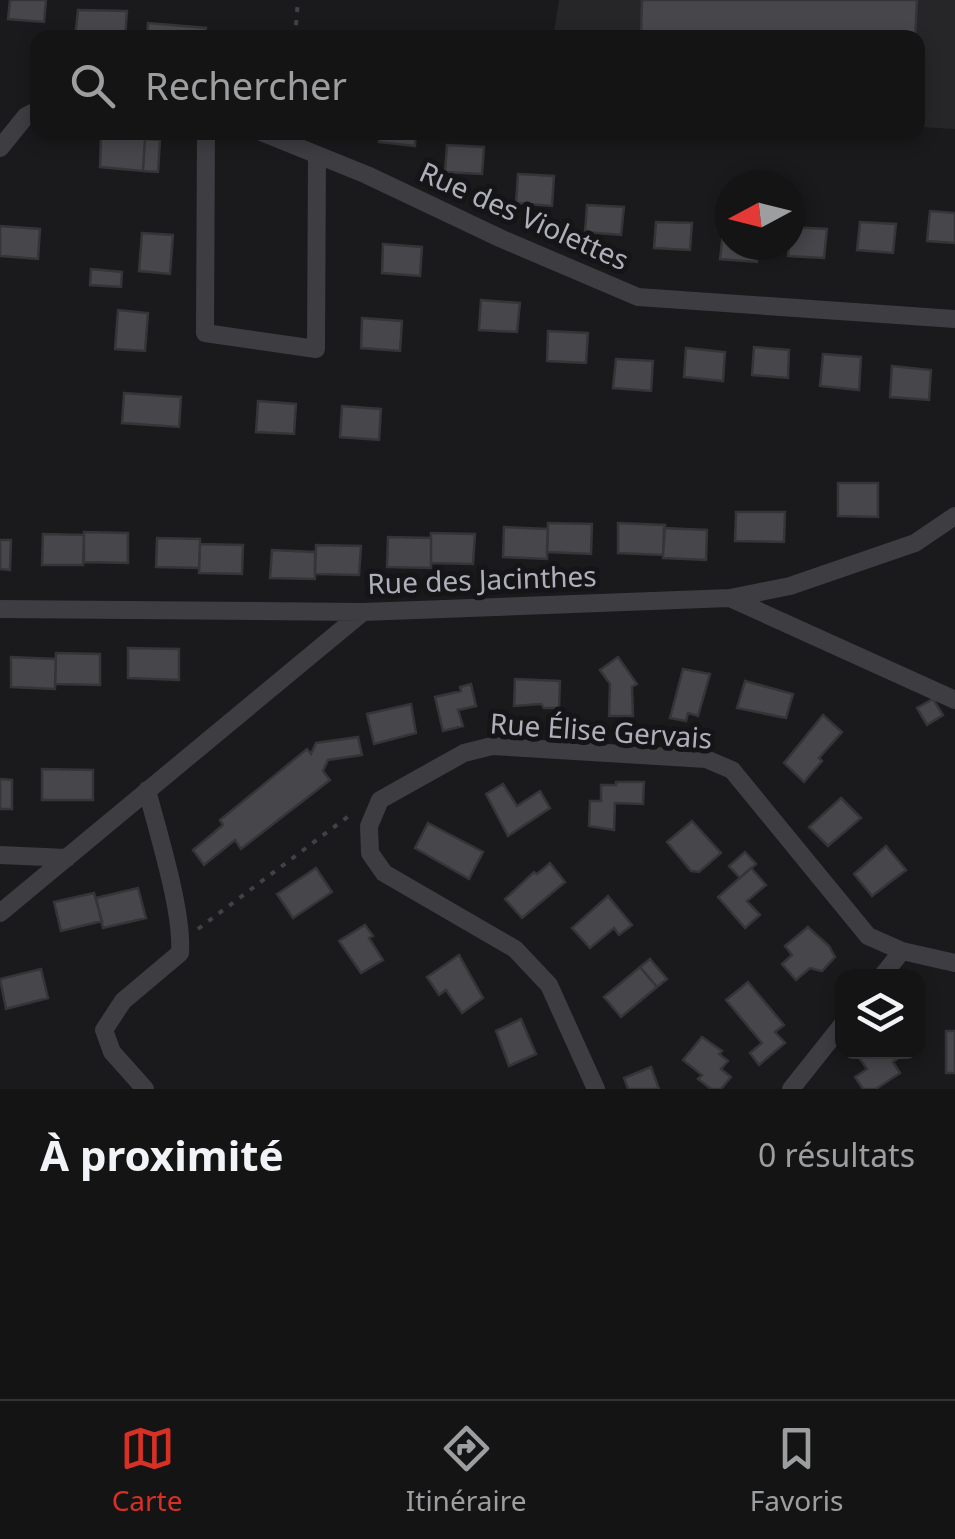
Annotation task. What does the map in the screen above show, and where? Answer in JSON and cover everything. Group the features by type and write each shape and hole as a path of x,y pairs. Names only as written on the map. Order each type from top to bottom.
{"street":[{"path":"0,148 30,114"},
{"path":"206,140 205,334 316,348 317,155"},
{"name":"Rue des Violettes","path":"280,140 638,298 955,319"},
{"name":"Rue des Jacinthes","path":"0,609 363,612 730,598 790,586 915,543 953,516"},
{"path":"730,598 955,700"},
{"path":"0,913 363,612"},
{"name":"Rue Élise Gervais","path":"380,800 464,753 492,746 706,760 732,770 868,936 902,951 955,962"},
{"path":"144,1089 112,1052 104,1030 123,1001 180,953 181,940 147,790"},
{"path":"380,800 369,826 370,852 384,873 515,949 549,985 596,1089"},
{"path":"0,855 67,858"},
{"path":"888,969 902,951"},
{"path":"791,1089 835,1034"}],"path":[{"path":"295,30 298,0"},
{"path":"181,940 230,908 358,810 380,800"}],"shaded area":[{"path":"559,0 955,0 955,129 925,127 925,30 554,30"}],"building":[{"path":"10,0 46,0 44,22 8,19"},
{"path":"642,0 917,0 915,30 641,30"},
{"path":"78,10 127,11 126,30 76,30"},
{"path":"148,23 206,28 206,30 148,30"},
{"path":"101,140 145,140 143,171 100,167"},
{"path":"145,140 160,140 158,172 143,171"},
{"path":"379,140 415,140 415,146"},
{"path":"447,145 484,147 482,174 445,172"},
{"path":"518,174 554,176 552,206 516,203"},
{"path":"587,205 624,207 621,235 585,232"},
{"path":"930,211 955,213 955,243 927,241"},
{"path":"656,222 692,223 690,250 654,248"},
{"path":"860,222 896,224 893,253 857,250"},
{"path":"0,226 40,229 38,259 0,256"},
{"path":"805,228 827,229 824,258 805,257"},
{"path":"142,233 173,235 170,274 139,271"},
{"path":"383,244 422,247 420,276 382,273"},
{"path":"91,269 122,272 121,287 90,285"},
{"path":"481,300 520,303 517,332 479,330"},
{"path":"118,310 148,313 145,351 115,349"},
{"path":"362,318 402,321 400,351 361,348"},
{"path":"548,331 588,333 586,363 547,361"},
{"path":"754,347 789,350 788,378 752,375"},
{"path":"686,348 725,352 723,381 684,377"},
{"path":"823,354 861,357 859,390 820,386"},
{"path":"616,359 653,361 651,391 613,388"},
{"path":"892,366 931,370 929,400 890,397"},
{"path":"124,393 181,397 179,427 122,423"},
{"path":"258,401 296,404 294,434 256,432"},
{"path":"342,406 381,409 379,440 340,437"},
{"path":"838,483 878,483 878,517 838,516"},
{"path":"736,512 785,512 784,542 735,541"},
{"path":"548,523 592,524 591,554 547,552"},
{"path":"618,523 665,525 663,555 618,553"},
{"path":"504,527 548,529 547,559 503,557"},
{"path":"664,528 707,530 706,560 663,558"},
{"path":"84,532 128,533 128,563 84,562"},
{"path":"431,533 475,534 473,564 431,563"},
{"path":"43,534 84,535 83,565 42,565"},
{"path":"388,537 431,538 431,568 387,567"},
{"path":"157,538 200,539 199,568 156,567"},
{"path":"0,540 11,540 10,570 0,569"},
{"path":"200,544 243,545 242,574 199,573"},
{"path":"316,545 361,546 359,575 315,574"},
{"path":"272,550 315,552 315,579 270,578"},
{"path":"128,648 179,649 179,680 128,678"},
{"path":"56,653 100,654 100,685 55,684"},
{"path":"11,657 56,659 55,689 11,687"},
{"path":"618,657 637,684 632,687 633,716 609,716 610,684 600,670"},
{"path":"683,669 710,674 698,716 688,713 686,721 670,718"},
{"path":"515,679 560,681 559,708 544,708 541,704 514,706"},
{"path":"745,681 793,694 786,718 737,708"},
{"path":"471,684 476,706 458,710 463,726 443,731 435,697 461,691 460,687"},
{"path":"933,699 943,715 927,725 917,708"},
{"path":"411,704 416,733 374,744 367,714"},
{"path":"823,715 842,732 804,782 784,763"},
{"path":"358,737 362,755 328,760 323,771 330,780 241,849 235,840 204,865 193,850 223,825 220,820 307,749 311,754 316,743"},
{"path":"42,769 93,770 93,800 42,800"},
{"path":"0,779 12,780 12,809 0,809"},
{"path":"644,782 643,804 615,803 614,830 589,826 590,801 601,801 601,785"},
{"path":"503,784 517,806 540,791 550,808 508,836 486,794"},
{"path":"841,798 861,818 828,846 809,827"},
{"path":"692,821 721,853 699,872 691,871 667,842"},
{"path":"428,823 483,852 469,879 415,848"},
{"path":"886,846 906,870 872,896 854,874"},
{"path":"745,852 756,864 740,878 729,866"},
{"path":"550,863 565,882 522,918 505,899"},
{"path":"316,868 332,892 293,918 277,894"},
{"path":"751,868 766,885 747,901 760,915 745,928 718,897"},
{"path":"138,888 146,918 103,928 96,898"},
{"path":"94,893 102,921 61,931 54,902"},
{"path":"608,896 632,925 619,935 614,928 590,948 572,928"},
{"path":"365,925 383,960 361,973 339,941"},
{"path":"808,927 835,957 822,971 810,968 796,980 782,964 792,955 785,946"},
{"path":"459,955 483,998 462,1013 446,990 439,995 427,977"},
{"path":"650,959 667,979 657,987 640,967"},
{"path":"640,967 657,987 621,1017 604,997"},
{"path":"41,969 48,998 6,1009 0,979"},
{"path":"748,982 784,1025 775,1032 785,1043 759,1065 750,1053 762,1043 726,1000"},
{"path":"521,1019 536,1054 509,1066 496,1031"},
{"path":"946,1031 955,1031 955,1073 946,1073"},
{"path":"702,1037 722,1051 719,1054 728,1061 721,1069 731,1077 721,1089 711,1089 698,1079 702,1075 683,1060"},
{"path":"860,1059 897,1059 893,1062 900,1073 876,1089 863,1089 855,1077 867,1069"},
{"path":"651,1067 659,1089 628,1089 624,1078"}]}
